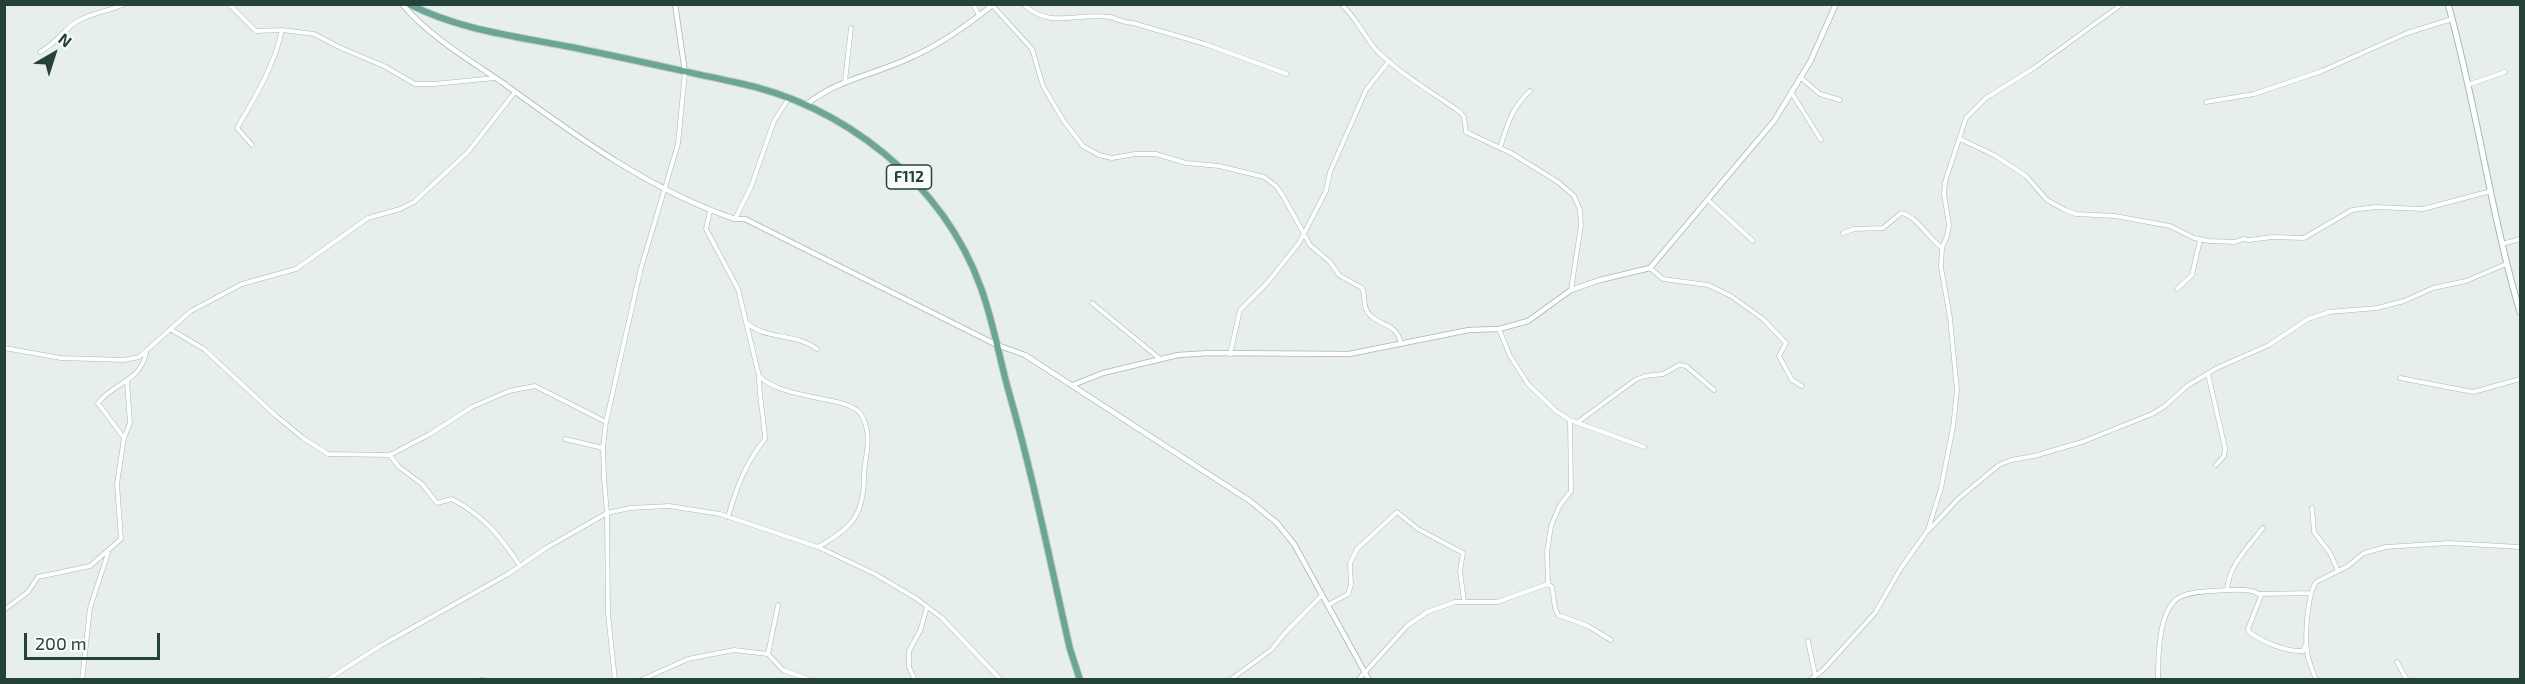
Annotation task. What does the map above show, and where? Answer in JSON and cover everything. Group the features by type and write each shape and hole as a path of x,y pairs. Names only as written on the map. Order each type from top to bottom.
{"main road":[{"name":"F112","path":"409,4 476,28 738,82 807,104 836,119 873,144 905,173 938,210 964,251 977,278 1023,443 1070,649 1080,680"},
{"path":"2448,4 2506,264 2520,312"}],"street":[{"path":"40,52 56,42 81,20 125,4"},
{"path":"229,4 256,31 282,30 314,34 340,48 384,66 415,84 495,78"},
{"path":"402,4 426,28 515,93 597,149 666,191 710,211 735,219 745,219 997,345 1026,355 1228,486 1265,513 1286,533 1370,680"},
{"path":"615,680 608,614 607,513 603,448 606,422 641,268 666,191 678,144 685,72 675,4"},
{"path":"973,4 979,15"},
{"path":"1023,4 1039,17 1051,19 1110,17 1121,22 1133,23 1205,44 1287,74"},
{"path":"1341,4 1351,13 1376,50 1460,112 1465,120 1464,129 1469,134 1500,148 1558,182 1574,196 1580,210 1581,225 1571,290"},
{"path":"1074,385 1103,373 1160,358 1194,354 1349,354 1469,330 1499,329 1528,321 1571,290 1600,280 1650,268 1774,121 1800,77 1836,4"},
{"path":"1928,530 1947,461 1957,390 1950,318 1941,267 1942,248 1949,225 1944,194 1945,182 1966,118 1986,98 2034,68 2122,4"},
{"path":"807,104 828,88 913,57 993,5 1032,49 1043,86 1063,120 1089,151 1112,158 1135,153 1156,154 1186,163 1219,166 1271,181 1283,196 1310,245 1330,262 1339,275 1362,288 1367,312 1395,330 1401,344"},
{"path":"2206,102 2254,94 2322,71 2407,33 2452,19"},
{"path":"845,81 851,28"},
{"path":"252,145 237,128 253,101 279,44 282,30"},
{"path":"1230,354 1240,310 1290,256 1303,235 1326,191 1330,172 1366,90 1389,61"},
{"path":"2468,86 2505,72"},
{"path":"1800,77 1820,94 1840,100"},
{"path":"1500,148 1518,102 1530,91"},
{"path":"1791,91 1821,140"},
{"path":"4,348 61,358 124,360 139,357 191,311 242,284 296,269 368,218 400,209 414,202 468,152 515,93"},
{"path":"735,219 751,187 768,134 789,98"},
{"path":"1960,139 1994,155 2026,176 2047,200 2065,210 2170,226 2200,240 2235,242 2243,239 2272,237 2304,238 2352,210 2376,207 2423,209 2491,191"},
{"path":"1708,200 1753,241"},
{"path":"710,211 706,229 735,282 759,376 759,400 764,419 765,439 744,469 728,517"},
{"path":"1844,232 1854,229 1882,228 1901,213 1915,219 1929,238 1942,248"},
{"path":"2502,244 2520,239"},
{"path":"2177,289 2192,275 2200,240"},
{"path":"1810,680 1875,613 1901,568 1928,530 1999,465 2082,442 2152,414 2187,386 2269,345 2308,319 2329,312 2386,306 2433,288 2466,281 2506,264"},
{"path":"1650,268 1663,279 1694,282 1721,290 1755,312 1786,343 1779,356 1792,380 1802,386"},
{"path":"1092,303 1160,358"},
{"path":"746,321 757,329 808,342 817,349"},
{"path":"170,329 204,349 275,415 303,438 328,454 390,455 430,434 472,407 509,391 535,386 606,422"},
{"path":"1499,329 1510,356 1528,384 1556,411 1570,420 1644,447"},
{"path":"124,438 98,403 103,397 128,381 144,362 146,352"},
{"path":"1577,422 1635,380 1663,374 1679,365 1686,366 1714,390"},
{"path":"2208,374 2225,448 2224,456 2216,465"},
{"path":"759,376 770,384 797,395 825,399 852,407 863,419 868,452 864,473 863,501 856,515 841,533 818,547"},
{"path":"2400,378 2473,392 2520,379"},
{"path":"4,610 28,592 38,577 90,566 121,539 117,484 124,438 130,423 128,381"},
{"path":"1570,420 1571,491 1560,505 1551,526 1547,552 1548,584 1552,587 1558,615 1588,626 1611,640"},
{"path":"565,439 603,448"},
{"path":"390,455 399,467 422,484 437,503 452,499 483,520 502,537 520,566"},
{"path":"327,680 380,646 607,513 640,507 669,506 692,508 728,517 818,547 888,581 927,607 953,630 1001,680"},
{"path":"2312,508 2314,532 2330,553 2336,571 2338,571"},
{"path":"1328,605 1348,594 1351,585 1350,563 1357,549 1397,512 1418,529 1463,553 1460,571 1464,601"},
{"path":"1931,519 1941,516"},
{"path":"2227,590 2228,579 2234,565 2263,528"},
{"path":"2316,680 2307,656 2306,643 2311,593 2316,582 2348,566 2364,553 2395,546 2450,543 2520,547"},
{"path":"82,680 90,608 108,552"},
{"path":"1358,680 1412,622 1443,606 1464,601 1497,602 1548,584"},
{"path":"2158,680 2163,620 2177,598 2187,594 2227,590 2260,594 2311,593"},
{"path":"2260,594 2248,628 2249,632 2259,639 2295,651 2303,651 2306,643"},
{"path":"1230,680 1271,650 1322,595"},
{"path":"768,654 778,605"},
{"path":"915,680 909,667 909,651 920,631 927,607"},
{"path":"1808,641 1815,675"},
{"path":"641,680 674,664 704,655 734,650 768,654 783,670 811,680"},
{"path":"2397,662 2407,680"}]}
